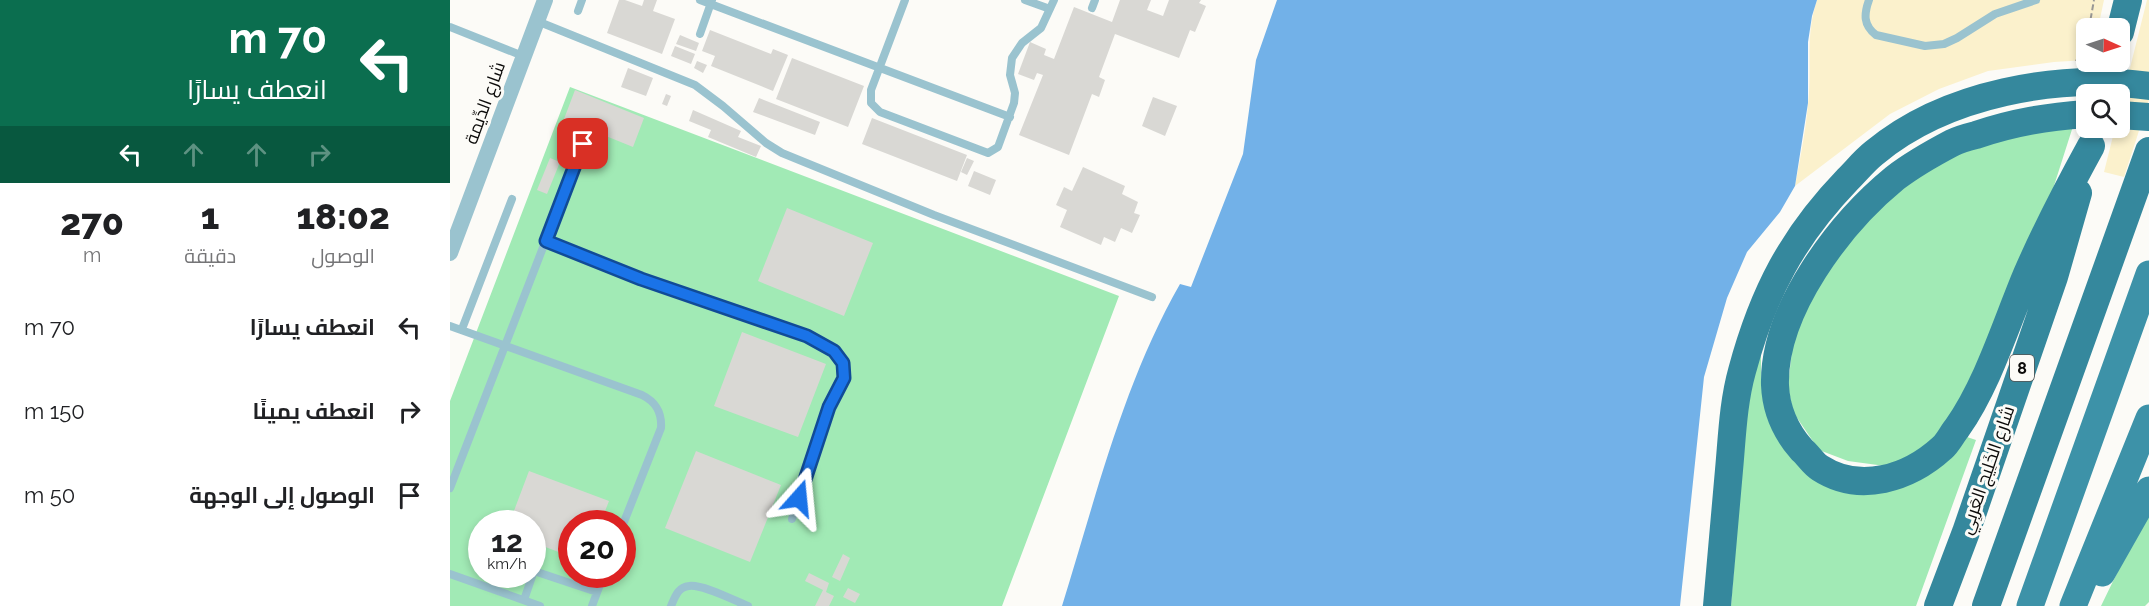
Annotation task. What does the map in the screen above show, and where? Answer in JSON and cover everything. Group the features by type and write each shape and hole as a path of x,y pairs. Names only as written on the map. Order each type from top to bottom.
{"highway":[{"path":"2124,18 2128,0"},
{"path":"1717,606 1732,432 1741,374 1757,318 1785,259 1825,203 1873,153 1907,130 1946,111 1997,94 2056,83 2110,81 2149,86"},
{"path":"2076,115 2041,117 2002,126 1954,142 1897,177 1860,211 1821,258 1786,325 1778,354 1775,386 1782,420 1798,444 1819,468 1842,478 1876,482 1907,472 1942,448 1972,406 2043,238 2093,138"},
{"path":"2130,116 2149,117"},
{"name":"شارع الخَلِيج العَربِي","path":"1938,606 1966,532 2054,277 2093,138"},
{"path":"1986,606 2149,151"}],"main road":[{"path":"2030,606 2149,274"},
{"path":"2073,606 2149,418"},
{"path":"2084,606 2149,490"}],"street":[{"name":"شارع الدِّيمة","path":"450,253 544,0"}],"lane":[{"path":"578,11 582,0"},
{"path":"699,0 712,2 1010,117"},
{"path":"905,0 879,68 870,99 876,110 980,152 988,153 998,147 1015,98 1010,75 1012,58 1022,43 1041,28 1054,0"},
{"path":"1025,0 1050,9"},
{"path":"1869,0 1864,16 1865,22 1876,35 1925,46 1951,42 1995,14 2037,0"},
{"path":"700,34 712,2"},
{"path":"537,21 695,85 766,143 782,153 934,215 1152,297"},
{"path":"450,27 523,56"},
{"path":"450,488 583,144"},
{"path":"462,329 512,199"},
{"path":"546,241 641,279 807,336 839,356 844,378 829,407 792,519"},
{"path":"450,326 642,396 656,404 662,420 661,428 629,510"},
{"path":"450,573 540,606"},
{"path":"546,575 597,592"},
{"path":"671,606 676,595 689,586 700,587 748,606"},
{"path":"524,600 528,588"},
{"path":"592,606 599,588"}],"path":[{"path":"2091,18 2094,0"}],"green space":[{"path":"570,87 1119,296 1002,606 450,606 450,401"},
{"path":"2075,120 2052,192 1970,380 1937,439 1914,456 1885,466 1848,461 1819,450 1793,412 1788,386 1793,341 1801,310 1863,216 1955,151"},
{"path":"1761,337 1761,385 1842,489 1967,437 1976,440 1916,606 1731,606 1746,407"},
{"path":"2149,507 2149,602 2145,606 2101,606"}],"sand":[{"path":"1817,0 2104,0 2100,18 2076,18 2076,61 1988,71 1939,89 1890,114 1795,186 1807,116 1810,35"},
{"path":"2147,0 2149,0 2149,100 2124,177 2104,172 2112,138 2130,138 2130,84 2126,84"}],"water":[{"path":"1277,0 1817,0 1808,42 1808,103 1795,186 1780,212 1747,252 1727,298 1704,377 1680,606 1062,606 1112,442 1142,361 1180,284 1191,287 1243,154 1256,60"}],"building":[{"path":"619,0 642,6 644,0 657,0 653,11 675,19 662,54 607,33"},
{"path":"1120,0 1151,0 1147,10 1163,16 1169,0 1201,0 1199,3 1206,6 1195,32 1190,30 1179,58 1115,34 1099,77 1105,80 1099,97 1092,94 1069,155 1019,135 1043,75 1037,73 1034,80 1018,74 1030,42 1046,49 1044,55 1054,59 1074,7 1112,22"},
{"path":"710,30 771,54 773,49 788,55 773,91 711,66 715,56 702,51"},
{"path":"680,35 699,43 696,51 676,44"},
{"path":"675,46 695,54 691,64 671,56"},
{"path":"792,58 864,86 848,127 776,99"},
{"path":"697,61 707,65 703,73 694,68"},
{"path":"628,68 653,78 646,96 621,87"},
{"path":"575,90 644,118 633,147 564,119"},
{"path":"666,94 671,96 667,106 662,104"},
{"path":"1153,97 1177,106 1165,136 1142,126"},
{"path":"759,98 820,122 815,135 753,112"},
{"path":"693,110 741,131 738,137 761,146 756,157 708,137 711,130 689,121"},
{"path":"872,118 967,155 957,181 862,144"},
{"path":"550,158 560,162 547,194 537,190"},
{"path":"967,158 974,161 967,175 961,172"},
{"path":"1083,167 1125,186 1122,194 1138,202 1134,213 1140,215 1132,233 1121,228 1115,242 1104,237 1101,245 1060,227 1067,210 1056,205 1064,187 1072,191"},
{"path":"974,171 996,180 990,195 968,186"},
{"path":"787,208 873,243 844,316 758,281"},
{"path":"742,332 826,364 798,437 714,406"},
{"path":"696,451 781,485 750,562 665,528"},
{"path":"529,471 609,501 605,510 558,510 558,552 546,547 546,510 514,510"},
{"path":"843,554 850,558 840,581 832,577"},
{"path":"809,573 829,583 826,592 834,596 829,606 815,606 823,590 805,581"},
{"path":"848,588 860,594 855,603 843,597"}],"route":[{"path":"583,144 546,241 641,279 807,336 839,356 843,363 844,378 829,407 799,498"}]}
